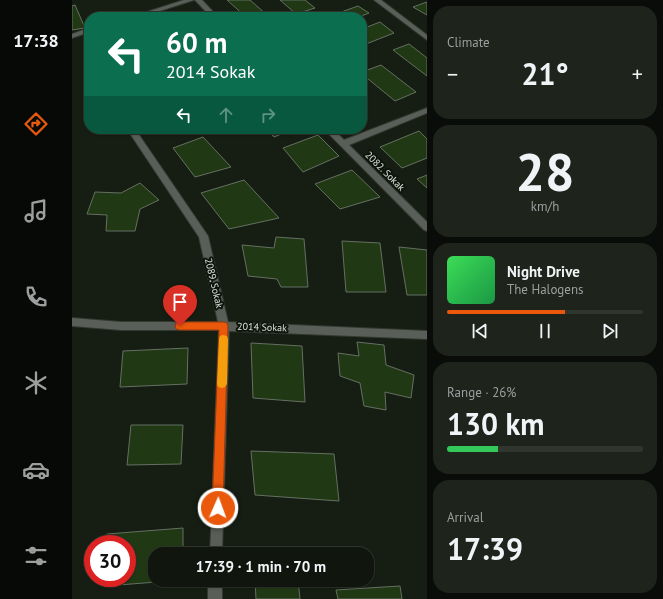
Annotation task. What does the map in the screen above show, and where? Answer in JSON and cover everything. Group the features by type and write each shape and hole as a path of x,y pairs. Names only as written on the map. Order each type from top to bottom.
{"street":[{"path":"151,12 191,0"},
{"path":"198,0 210,12"},
{"path":"377,0 427,38"},
{"path":"72,36 84,32"},
{"path":"344,144 427,110"},
{"name":"2089. Sokak","path":"134,134 203,236 224,326 216,547"},
{"name":"2082. Sokak","path":"333,134 427,228"},
{"name":"2014 Sokak","path":"72,322 121,326 224,326 427,335"},
{"path":"215,587 215,599"}],"building":[{"path":"227,0 250,0 264,12 240,12"},
{"path":"280,0 305,0 315,8 302,12 294,12"},
{"path":"427,2 427,15 413,7"},
{"path":"75,5 84,28 72,30 72,6"},
{"path":"358,6 369,13 367,14 367,12 341,12"},
{"path":"380,22 394,33 367,44 367,27"},
{"path":"409,44 427,58 427,76 393,50"},
{"path":"381,65 416,92 395,101 367,78 367,70"},
{"path":"419,131 427,139 427,158 402,168 380,147"},
{"path":"271,134 282,134 274,137"},
{"path":"318,135 339,156 303,172 283,148"},
{"path":"203,137 231,167 195,177 173,148"},
{"path":"352,170 380,197 340,209 315,184"},
{"path":"427,175 427,188 417,179"},
{"path":"244,180 279,218 229,229 201,193"},
{"path":"140,183 159,200 140,209 135,231 106,231 107,215 87,214 95,192 121,193"},
{"path":"276,237 304,239 308,287 281,287 277,279 248,276 242,245 274,248"},
{"path":"342,241 380,243 386,292 346,292"},
{"path":"399,247 427,250 427,295 407,295"},
{"path":"357,342 384,345 386,365 414,375 411,398 385,392 386,410 364,406 360,383 340,376 338,353 359,356"},
{"path":"251,343 302,346 305,402 253,398"},
{"path":"188,348 187,384 120,387 123,351"},
{"path":"131,425 183,425 181,464 127,465"},
{"path":"251,451 334,454 339,501 255,495"},
{"path":"183,528 183,547 148,547 148,583 136,584 136,535 107,534"},
{"path":"400,586 402,599 338,599 336,590"},
{"path":"255,587 299,587 300,599 256,599"}],"slow traffic":[{"path":"222,384 223,339"}],"route":[{"path":"180,326 224,326 218,508"}]}
